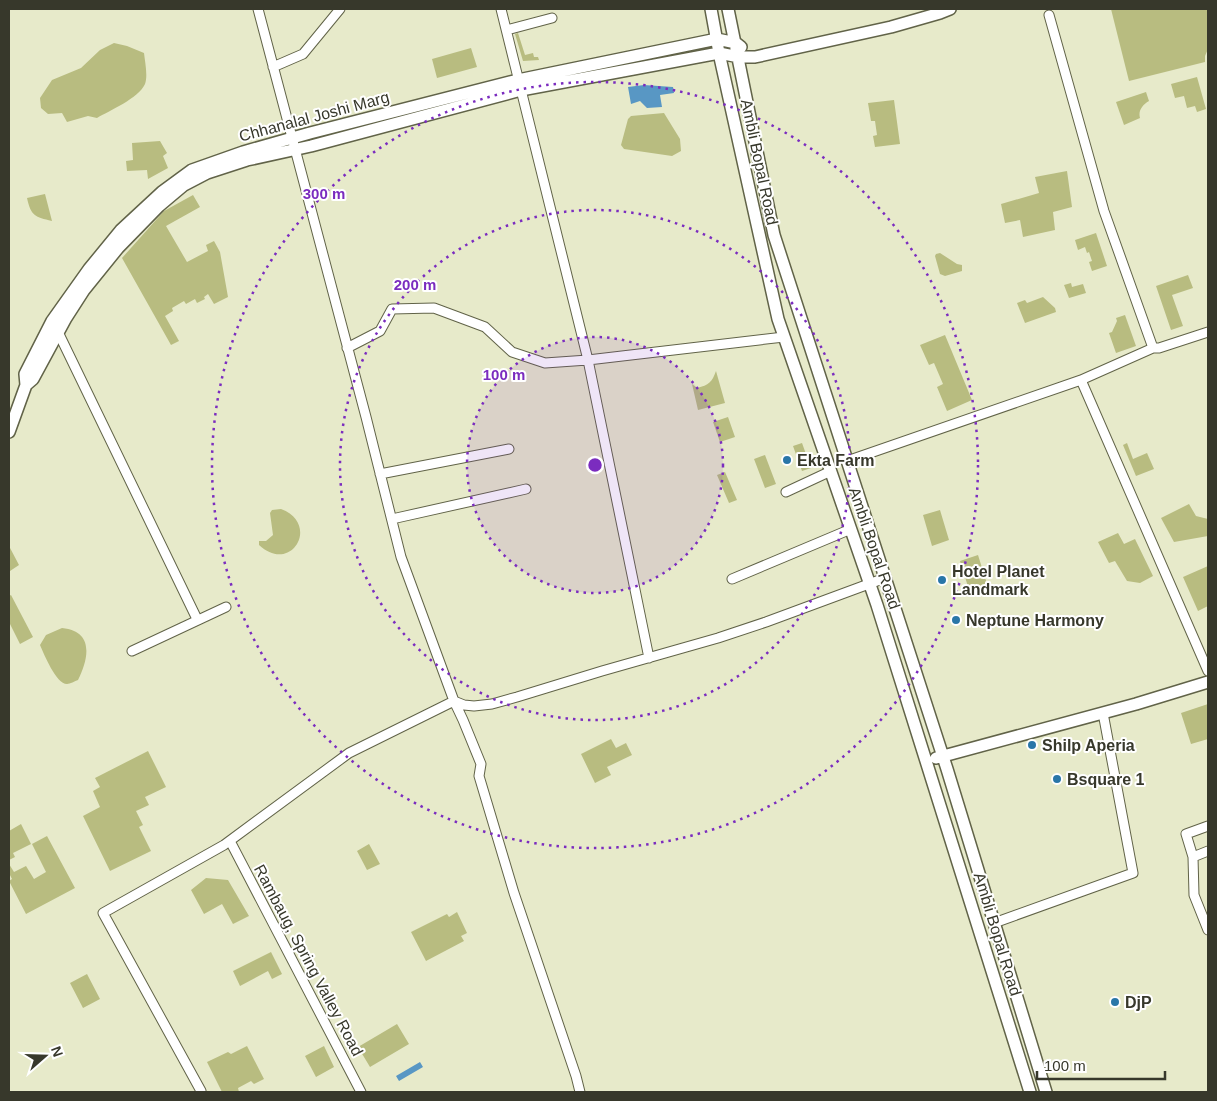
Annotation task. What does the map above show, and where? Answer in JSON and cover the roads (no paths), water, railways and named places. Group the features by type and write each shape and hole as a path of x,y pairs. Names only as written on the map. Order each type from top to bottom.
{"street":[{"path":"258,9 401,557 454,701 481,764 479,776 514,893 573,1066 580,1092"},
{"path":"273,67 303,54 340,9"},
{"path":"501,9 588,360 649,658"},
{"name":"Ambli Bopal Road","path":"711,9 778,319 870,584 1030,1092"},
{"name":"Ambli Bopal Road","path":"728,9 774,235 942,756 1046,1092"},
{"path":"719,53 739,57 755,57 891,27 940,14 950,9"},
{"path":"1049,14 1104,211 1153,348"},
{"path":"507,30 552,18"},
{"path":"717,39 736,43 755,57"},
{"name":"Chhanalal Joshi Marg","path":"26,385 33,379 58,332 84,290 118,248 189,177 206,164 236,154 293,144 519,85 717,39"},
{"name":"Chhanalal Joshi Marg","path":"519,85 719,53"},
{"name":"Chhanalal Joshi Marg","path":"9,432 26,385 25,374 52,321 89,269 121,230 162,192 189,177"},
{"path":"347,348 380,331 392,309 434,308 485,327 512,352 545,363 588,360 784,337"},
{"path":"58,332 197,619"},
{"path":"847,461 1081,380 1153,348 1160,348 1208,332"},
{"path":"1081,380 1208,671"},
{"path":"380,474 509,448"},
{"path":"786,492 831,472"},
{"path":"392,520 526,489"},
{"path":"732,578 851,529"},
{"path":"201,1092 103,913 230,842 349,753 454,701 464,705 492,704 718,638 885,578"},
{"path":"132,651 226,607"},
{"path":"927,761 1103,714 1208,682"},
{"path":"994,924 1133,873 1103,714"},
{"path":"1208,826 1186,834 1193,857 1194,895 1206,915 1208,930"},
{"name":"Rambaug, Spring Valley Road","path":"230,842 362,1092"},
{"path":"1193,857 1208,852"}],"water":[{"path":"644,85 673,87 674,93 660,95 662,107 647,108 640,101 631,104 628,87"},
{"path":"420,1062 423,1067 399,1081 396,1076"}],"place":[{"name":"Ekta Farm","path":"787,460"},
{"name":"Hotel Planet Landmark","path":"942,580"},
{"name":"Neptune Harmony","path":"956,620"},
{"name":"Shilp Aperia","path":"1032,745"},
{"name":"Bsquare 1","path":"1057,779"},
{"name":"DjP","path":"1115,1002"}]}
